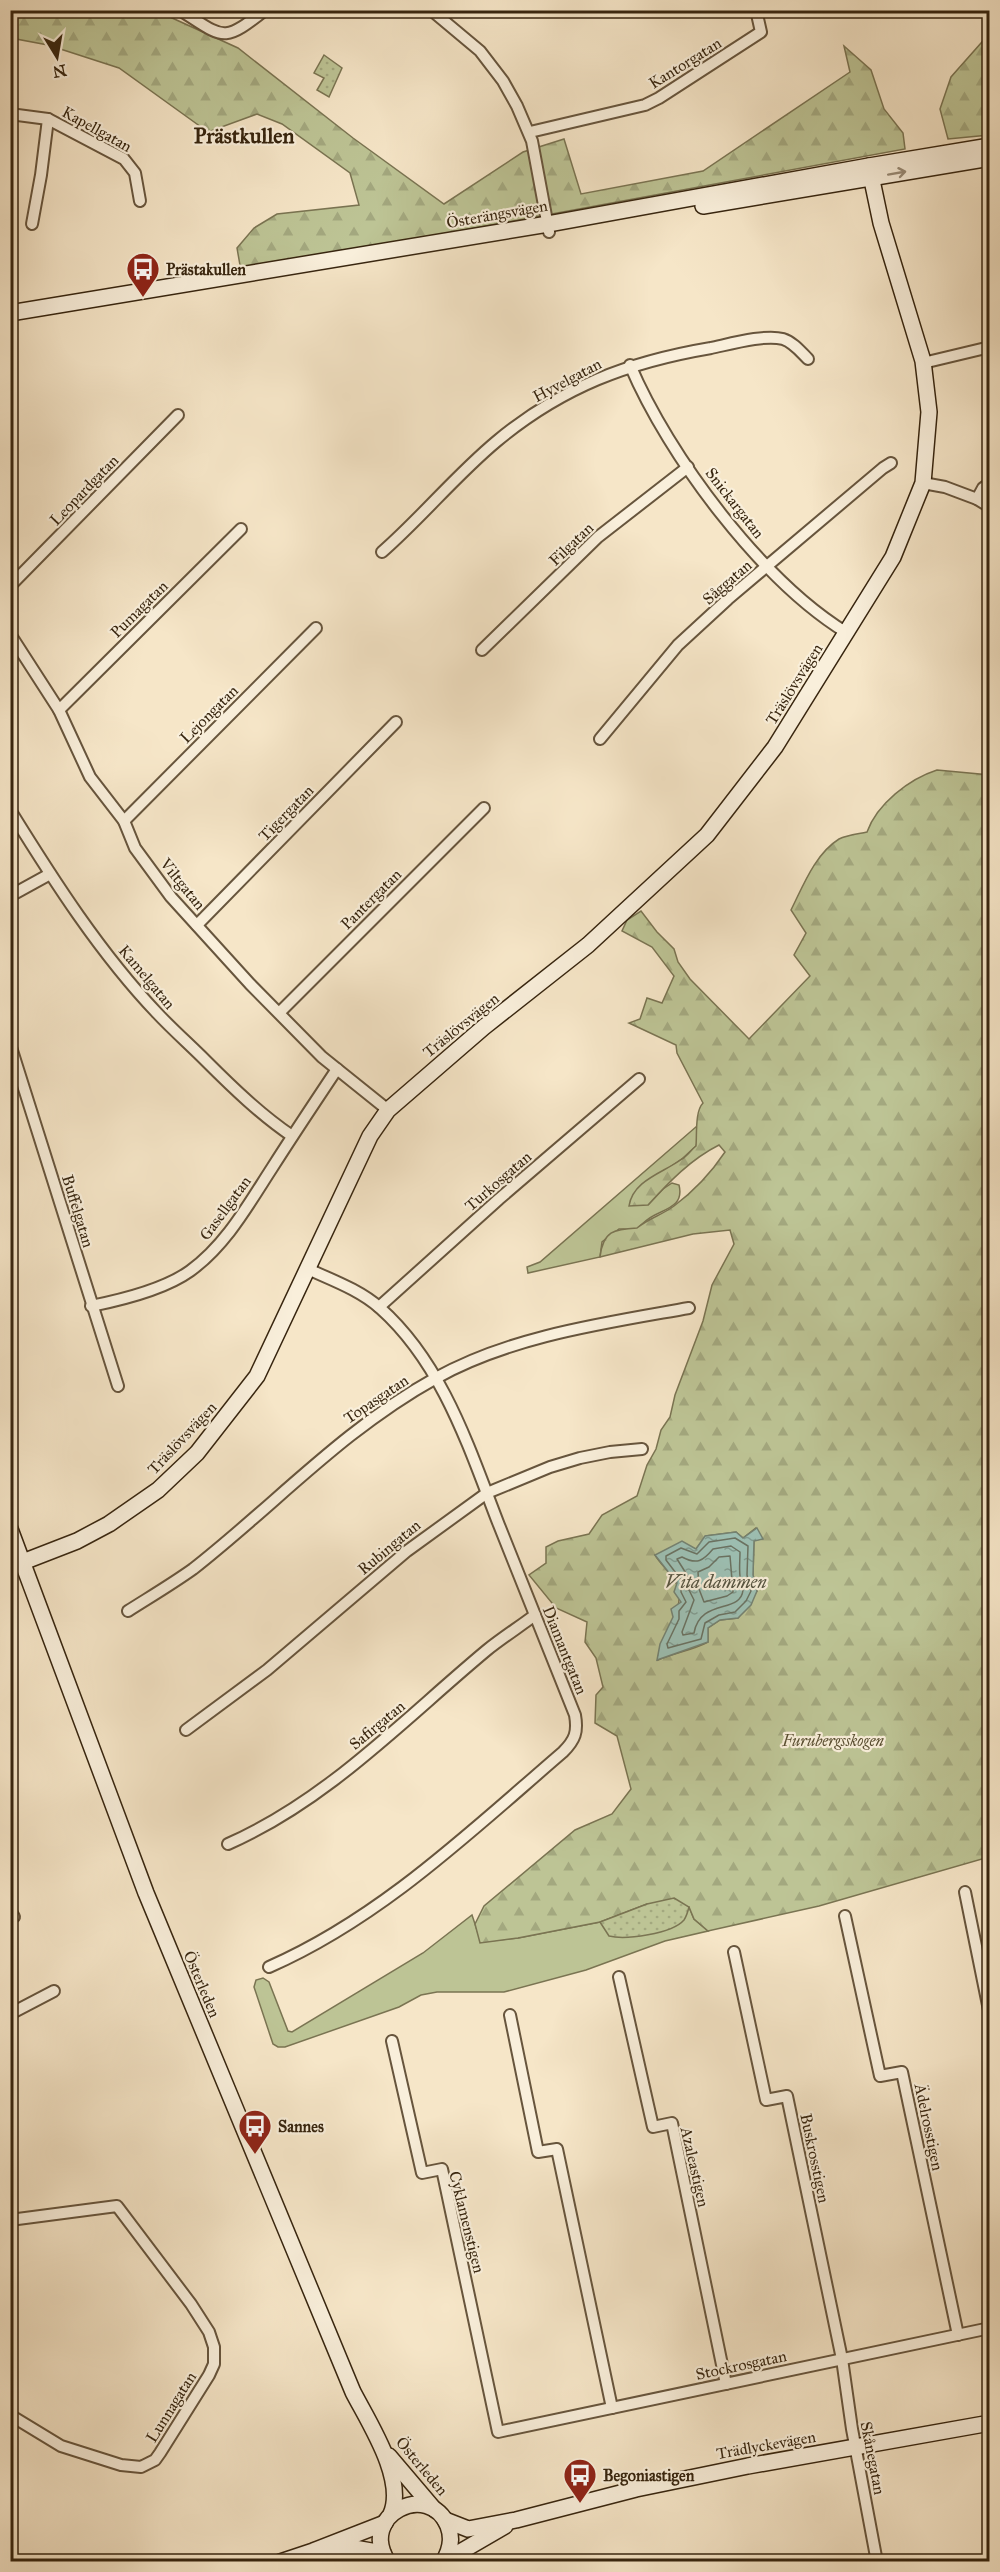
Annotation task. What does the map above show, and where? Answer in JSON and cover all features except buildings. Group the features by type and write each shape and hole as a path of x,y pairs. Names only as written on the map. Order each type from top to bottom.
{"street":[{"path":"180,10 222,35 232,34 241,29 265,10"},
{"path":"431,10 480,51 503,81 530,132 549,228"},
{"name":"Kantorgatan","path":"530,132 645,105 659,98 761,32 756,10"},
{"name":"Kapellgatan","path":"10,114 48,119 113,152 130,164 138,181 140,201"},
{"name":"Kapellgatan","path":"32,224 48,119"},
{"name":"Österängsvägen","path":"10,319 870,172 990,146"},
{"name":"Österängsvägen","path":"870,172 990,158"},
{"name":"Träslövsvägen","path":"16,1565 77,1541 109,1524 158,1490 180,1471 224,1420 256,1376 370,1136 388,1110 484,1027 588,945 707,835 776,747 847,633 893,557 923,483 928,412 923,363 881,222 870,172"},
{"name":"Österängsvägen","path":"10,313 549,228"},
{"name":"Hyvelgatan","path":"382,552 415,523 446,489 496,441 553,400 630,365 683,352 775,338 790,343 808,358"},
{"path":"923,363 990,347"},
{"name":"Snickargatan","path":"630,365 665,436 735,530 768,567 819,615 847,633"},
{"name":"Leopardgatan","path":"10,586 178,415"},
{"name":"Såggatan","path":"600,739 678,645 883,468 891,464"},
{"name":"Filgatan","path":"482,650 598,537 688,467"},
{"path":"923,483 945,487 977,499 990,507"},
{"path":"977,499 983,488 990,483"},
{"name":"Pumagatan","path":"59,710 241,529"},
{"name":"Lejongatan","path":"124,821 316,628"},
{"name":"Viltgatan","path":"10,634 59,710 90,777 124,821 135,848 171,897 322,1057 388,1110"},
{"name":"Tigergatan","path":"197,925 396,722"},
{"name":"Pantergatan","path":"280,1012 484,808"},
{"name":"Kamelgatan","path":"10,810 50,874 110,957 157,1013 219,1074 277,1126 292,1136"},
{"path":"10,896 50,874"},
{"name":"Buffelgatan","path":"10,1044 118,1386"},
{"name":"Gasellgatan","path":"91,1306 164,1284 190,1271 212,1252 233,1228 338,1069"},
{"name":"Turkosgatan","path":"379,1307 499,1199 639,1079"},
{"name":"Diamantgatan","path":"269,1967 312,1945 381,1903 412,1881 572,1743 577,1729 575,1715 487,1493 457,1420 436,1378 419,1351 379,1307 308,1269"},
{"name":"Topasgatan","path":"128,1611 194,1568 357,1430 436,1378 498,1351 580,1327 689,1308"},
{"name":"Rubingatan","path":"186,1730 267,1670 407,1551 487,1493 550,1467 580,1458 642,1449"},
{"name":"Österleden","path":"10,1529 16,1565 171,1956 353,2392 380,2444 393,2479 395,2505 388,2518"},
{"name":"Safirgatan","path":"228,1844 255,1832 296,1808 361,1759 489,1648 535,1615"},
{"path":"965,1892 990,2015"},
{"name":"Ädelrosstigen","path":"845,1916 880,2076 902,2072 958,2334"},
{"name":"Buskrosstigen","path":"734,1952 766,2100 787,2096 842,2359"},
{"name":"Azaleastigen","path":"619,1977 653,2127 672,2123 726,2384"},
{"path":"10,2014 54,1991"},
{"path":"510,2015 538,2152 557,2149 612,2408"},
{"name":"Cyklamenstigen","path":"392,2041 422,2173 442,2169 498,2432"},
{"name":"Lunnagatan","path":"10,2220 117,2206 191,2304 209,2332 215,2355 209,2375 160,2453 155,2460 141,2467 121,2465 61,2446 10,2415"},
{"name":"Stockrosgatan","path":"498,2432 990,2328"},
{"name":"Skånegatan","path":"842,2359 855,2447 877,2562"},
{"name":"Trädlyckevägen","path":"280,2562 323,2547 388,2518 405,2506 413,2504 429,2507 440,2516 468,2529 516,2520 636,2489 748,2466 990,2423"},
{"name":"Österleden","path":"380,2444 414,2488 440,2516"},
{"name":"Trädlyckevägen","path":"440,2516 450,2532 450,2544 443,2562"},
{"path":"386,2557 380,2538 388,2518"},
{"name":"Trädlyckevägen","path":"443,2562 516,2520"},
{"path":"300,2562 354,2548 386,2557"}],"green space":[{"path":"10,11 163,11 170,17 238,48 353,138 444,204 523,152 564,139 581,194 703,171 850,72 844,46 871,70 884,109 903,133 905,149 241,271 237,248 254,228 277,214 359,205 350,173 282,124 257,114 208,132 119,68 48,45 11,38"},
{"path":"989,34 989,135 948,139 940,109 951,77"},
{"path":"324,55 342,68 329,97 317,90 324,78 314,73"},
{"name":"Furubergsskogen","path":"937,770 990,775 989,1857 819,1906 708,1931 694,1919 689,1907 647,1904 600,1922 480,1943 475,1924 484,1906 575,1830 612,1814 631,1789 617,1736 595,1723 596,1695 603,1687 596,1658 585,1642 587,1622 556,1608 529,1575 546,1563 546,1547 558,1541 589,1534 602,1515 637,1496 661,1430 670,1417 675,1395 703,1321 712,1285 734,1244 730,1230 693,1234 600,1257 604,1242 611,1233 622,1229 637,1228 674,1206 702,1181 725,1152 719,1145 699,1157 681,1172 648,1205 629,1206 636,1190 643,1183 684,1158 696,1146 698,1117 703,1103 677,1053 676,1045 629,1023 640,1019 647,998 662,1003 674,976 652,947 622,931 627,920 641,911 674,949 678,962 690,979 749,1039 810,976 794,955 806,933 791,910 816,862 839,839 867,832 886,802 905,786","holes":["756,1528 762,1539 754,1540 753,1575 757,1591 738,1618 720,1620 708,1628 708,1642 658,1660 663,1641 679,1604 679,1595 675,1581 655,1555 696,1549 706,1536 736,1532 743,1538"]},
{"path":"697,1126 701,1132 696,1146 670,1167 648,1205 672,1183 679,1185 680,1192 674,1205 649,1219 637,1229 619,1229 602,1242 600,1257 528,1273 527,1267 540,1262"},
{"path":"674,1898 689,1907 684,1920 669,1929 648,1935 616,1937 609,1936 600,1922 647,1904"},
{"path":"647,1904 689,1907 694,1919 708,1931 665,1941 586,1970 504,1992 437,1992 421,1995 399,2007 285,2047 273,2044 254,1987 256,1980 263,1978 269,1982 288,2031 292,2032 423,1953 472,1915 481,1942 518,1938 600,1922"}],"water":[{"name":"Vita dammen","path":"757,1528 763,1539 754,1541 753,1575 757,1591 751,1605 738,1618 720,1620 708,1628 708,1642 657,1660 660,1644 673,1617 671,1609 681,1602 674,1592 677,1583 655,1555 682,1541 696,1549 705,1536 736,1532 743,1538"}],"place":[{"name":"Prästakullen","path":"143,298"},
{"name":"Sannes","path":"255,2155"},
{"name":"Begoniastigen","path":"580,2504"}],"district":[{"name":"Prästkullen","path":"244,135"}]}
